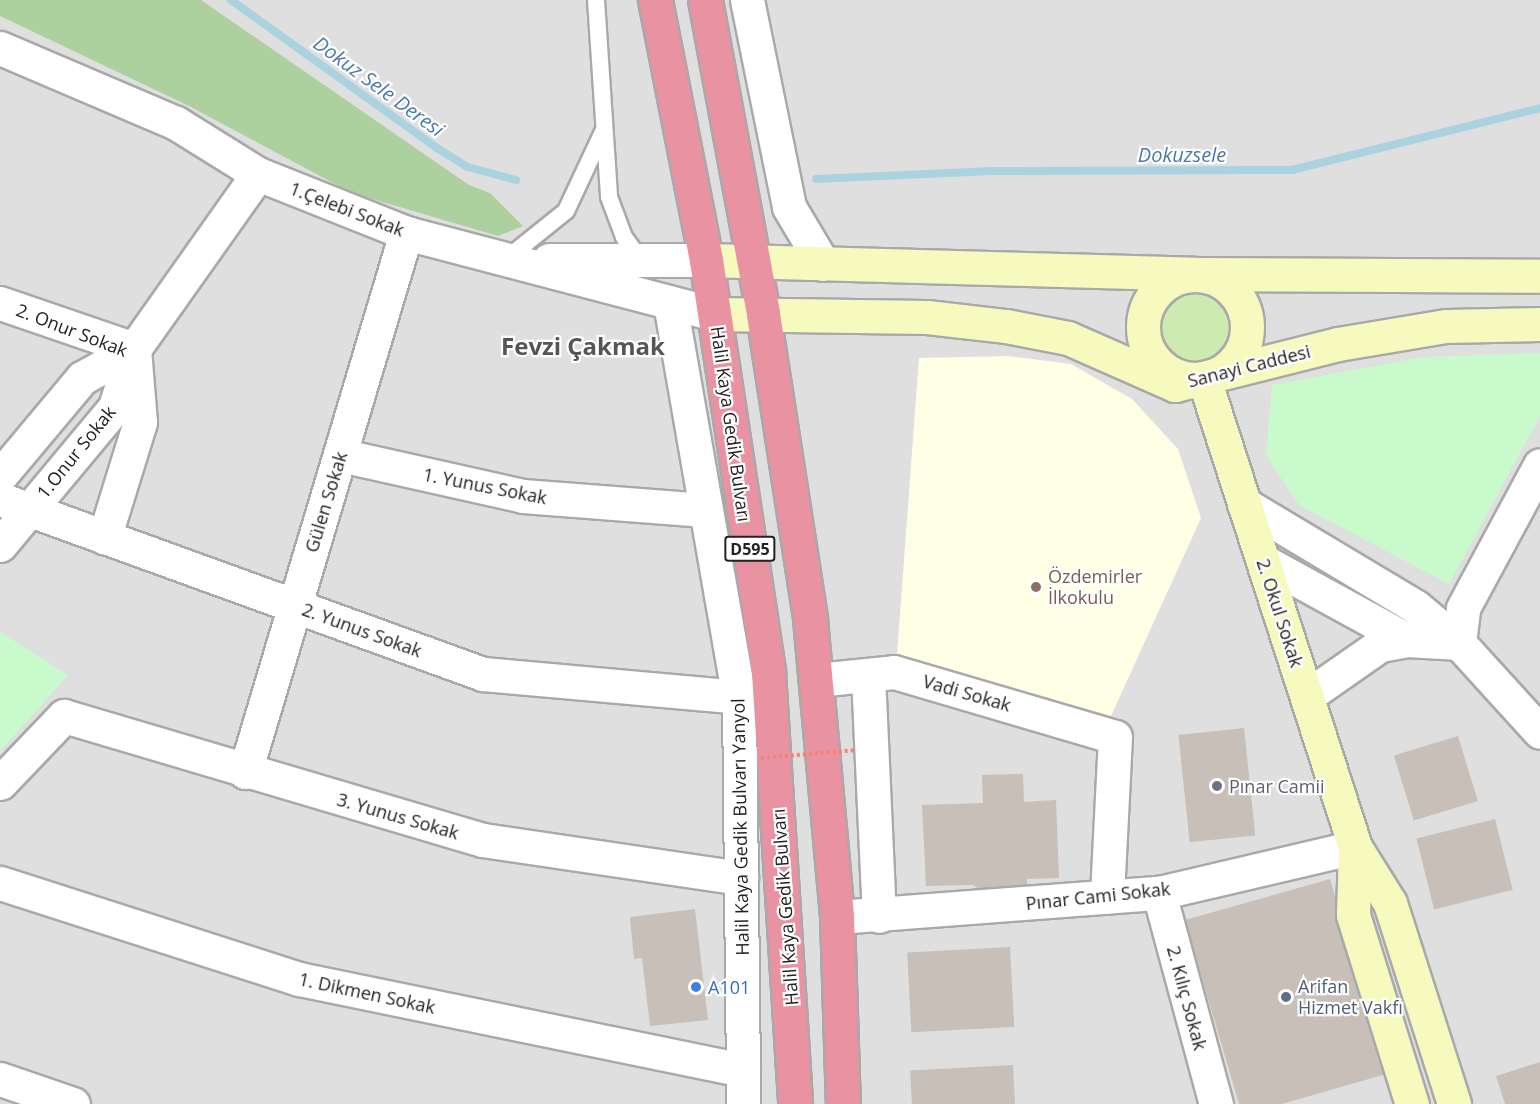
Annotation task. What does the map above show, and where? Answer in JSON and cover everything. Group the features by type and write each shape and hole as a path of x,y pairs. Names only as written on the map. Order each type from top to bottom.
{"highway":[{"name":"Halil Kaya Gedik Bulvarı","path":"655,0 706,260 768,672 795,1104"},
{"name":"D595","path":"705,0 763,314 817,680 837,917 843,1104"}],"street":[{"path":"747,0 789,207 823,264"},
{"name":"1.Çelebi Sokak","path":"0,48 176,123 258,174 406,233 504,261 715,314"},
{"name":"1.Onur Sokak","path":"0,545 15,504 115,407 134,349 258,174"},
{"name":"Gülen Sokak","path":"245,772 406,233"},
{"path":"504,261 706,260 1195,274 1540,276"},
{"path":"1195,274 1224,283 1244,307 1247,323 1246,338 1231,365 1203,379 1165,370 1143,338 1150,299 1169,281 1195,274"},
{"name":"2. Onur Sokak","path":"0,303 134,349 140,422 104,538"},
{"name":"Halil Kaya Gedik Bulvarı Yanyol","path":"670,303 704,510 739,697 743,1104"},
{"name":"Sanayi Caddesi","path":"715,314 927,317 1006,326 1068,338 1175,385 1359,340 1446,326 1540,324"},
{"name":"1.Onur Sokak","path":"0,476 82,378 134,349"},
{"name":"2. Okul Sokak","path":"1203,379 1355,847 1390,903 1454,1104"},
{"name":"1. Yunus Sokak","path":"340,455 523,496 704,510"},
{"path":"1459,643 1464,608 1540,465"},
{"name":"2. Yunus Sokak","path":"15,504 483,674 739,697"},
{"path":"1244,504 1416,607 1459,643 1540,732"},
{"path":"1263,561 1407,640"},
{"path":"1307,696 1380,645 1407,640 1459,643"},
{"name":"Vadi Sokak","path":"817,680 894,672 1115,737 1107,897"},
{"path":"868,675 879,915"},
{"name":"3. Yunus Sokak","path":"0,783 64,716 245,772 483,840 741,878"},
{"name":"2. Okul Sokak","path":"1355,847 1353,915 1412,1104"},
{"name":"Pınar Cami Sokak","path":"837,917 1159,893 1355,847"},
{"name":"1. Dikmen Sokak","path":"0,882 299,979 743,1070"},
{"name":"2. Kılıç Sokak","path":"1159,893 1216,1104"},
{"path":"0,1079 73,1104"}],"lane":[{"path":"596,0 609,197 624,237 641,260"},
{"path":"504,261 566,211 605,125"}],"path":[{"path":"761,758 857,750"}],"shaded area":[{"path":"0,0 1540,0 1540,1104 0,1104"},
{"name":"Özdemirler İlkokulu","path":"1008,356 1071,364 1132,399 1178,449 1201,518 1111,716 897,655 919,358"}],"green space":[{"path":"0,0 201,0 469,185 490,193 523,226 498,236 352,193 189,106 0,16"},
{"path":"1190,289 1205,292 1217,301 1226,313 1229,328 1226,343 1217,355 1205,364 1190,367 1175,364 1163,355 1154,343 1151,328 1154,313 1163,301 1175,292"},
{"path":"1540,353 1540,416 1449,584 1299,505 1266,455 1272,385 1423,357"},
{"path":"0,632 68,675 0,751"}],"building":[{"name":"Pınar Camii","path":"1244,728 1255,835 1190,842 1178,735"},
{"path":"1458,736 1478,801 1414,821 1394,756"},
{"path":"1023,774 1024,802 1056,800 1059,878 1027,879 1027,895 985,896 974,885 926,886 922,805 983,803 982,775"},
{"path":"1495,819 1513,890 1434,909 1416,839"},
{"name":"Arifan Hizmet Vakfı","path":"1330,879 1386,1074 1282,1104 1239,1104 1185,920"},
{"path":"695,909 708,1020 650,1026 642,958 634,959 630,917"},
{"path":"1010,947 1014,1027 911,1032 907,952"},
{"path":"1540,1062 1540,1104 1505,1104 1496,1076"},
{"path":"1013,1065 1015,1104 912,1104 910,1070"}],"waterway":[{"name":"Dokuz Sele Deresi","path":"231,0 437,148 468,167 516,180"},
{"name":"Dokuzsele","path":"816,179 991,171 1292,170 1540,108"}],"place":[{"name":"Özdemirler İlkokulu","path":"1036,587"},
{"name":"Pınar Camii","path":"1217,786"},
{"name":"A101","path":"696,987"},
{"name":"Arifan Hizmet Vakfı","path":"1286,997"}],"district":[{"name":"Fevzi Çakmak","path":"583,346"}]}
